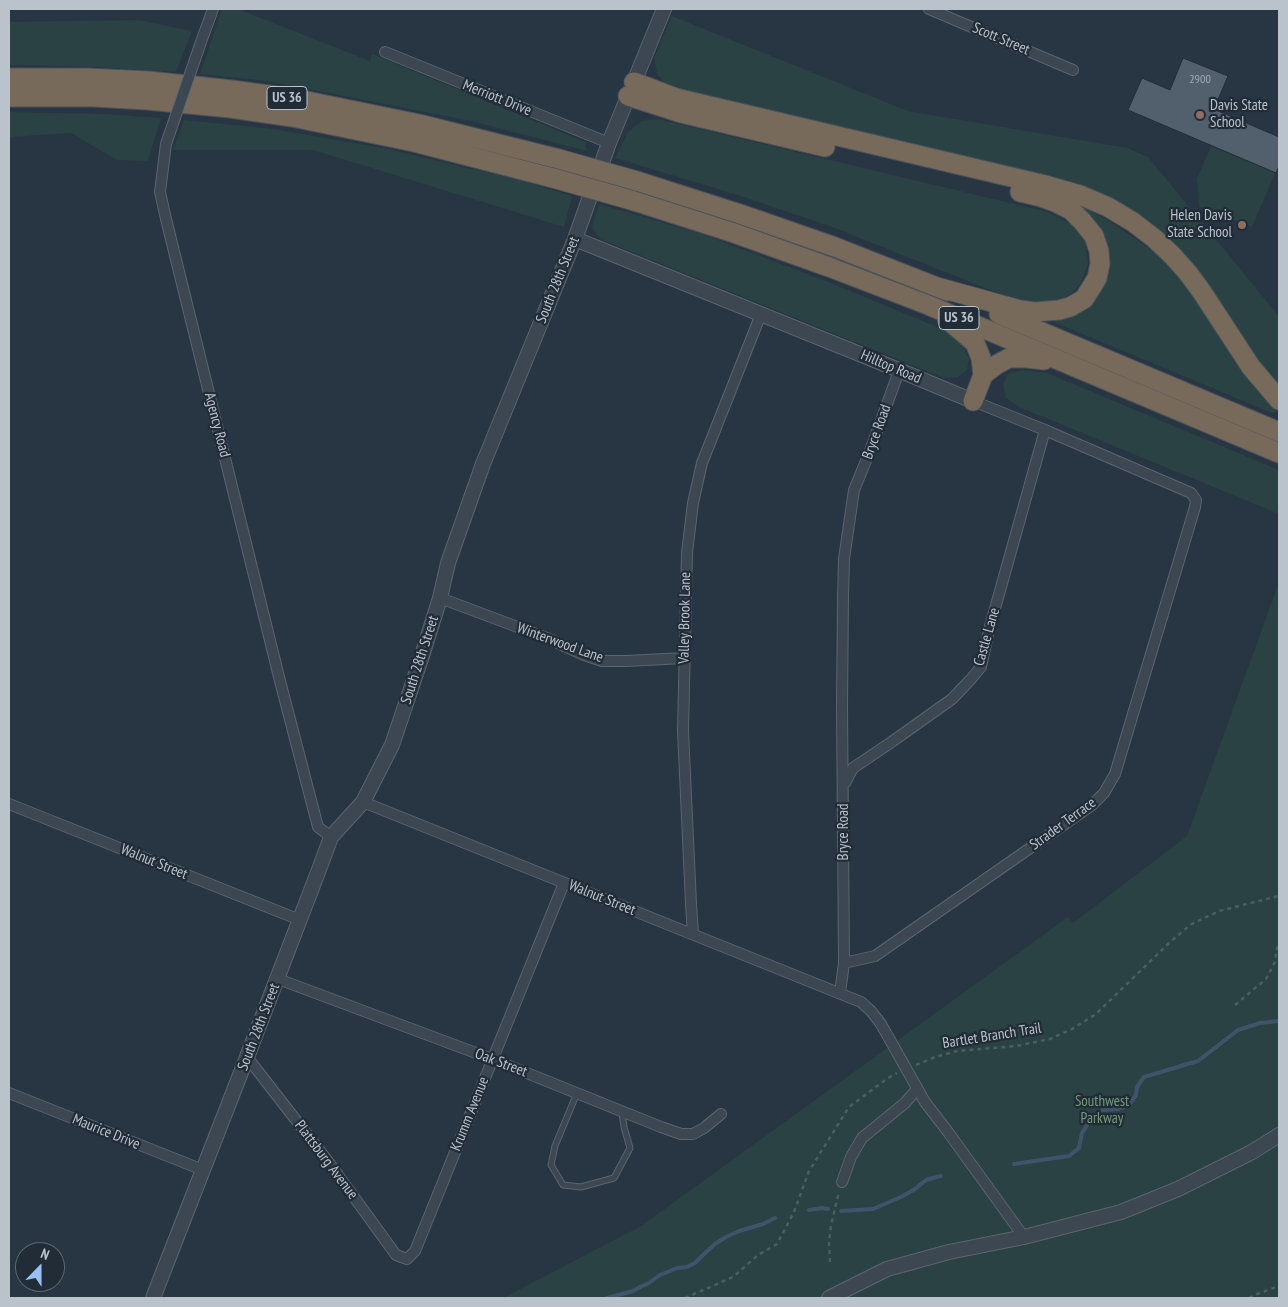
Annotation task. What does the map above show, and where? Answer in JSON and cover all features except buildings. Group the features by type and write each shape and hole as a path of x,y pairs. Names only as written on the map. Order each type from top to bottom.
{"highway":[{"name":"US 36","path":"9,78 87,78 149,81 297,99 419,124 638,181 836,248 937,287 1279,432"},
{"path":"631,89 681,113 1041,197 1071,210 1094,236 1099,250 1100,264 1097,278 1091,288 1077,304 1060,310 1036,312 1020,310 937,287"},
{"path":"631,89 1036,182 1080,195 1108,207 1133,222 1172,254 1202,292 1251,368 1279,400"},
{"name":"US 36","path":"9,97 93,97 147,100 230,108 292,117 414,142 553,178 631,200 829,266 928,305 1279,453"},
{"path":"928,305 975,343 981,358 983,375 973,401"},
{"path":"983,375 1009,358 1027,358 1072,365"}],"street":[{"name":"Agency Road","path":"213,9 166,144 160,192 318,827 330,837"},
{"name":"South 28th Street","path":"152,1298 278,979 330,837 364,802 392,745 440,598 448,563 483,464 575,238 609,143 664,9"},
{"name":"Scott Street","path":"929,9 1073,70"},
{"name":"Merriott Drive","path":"385,52 609,143"},
{"name":"Hilltop Road","path":"575,238 1045,430 1191,494 1196,500 1195,508"},
{"name":"Valley Brook Lane","path":"693,934 683,731 687,553 693,503 702,463 761,314"},
{"name":"Bryce Road","path":"840,993 844,963 842,695 844,560 854,490 899,371"},
{"name":"Castle Lane","path":"844,786 853,768 952,698 981,667 989,630 1045,430"},
{"name":"Strader Terrace","path":"844,963 875,956 1092,805 1104,793 1115,774 1195,508"},
{"name":"Winterwood Lane","path":"440,598 602,661 684,658"},
{"name":"Walnut Street","path":"364,802 840,993"},
{"name":"Walnut Street","path":"9,804 300,920"},
{"name":"Krumm Avenue","path":"407,1259 415,1251 564,883"},
{"name":"Oak Street","path":"278,979 492,1059 661,1128 681,1134 693,1134 704,1128 721,1114"},
{"path":"840,993 860,1002 871,1011 881,1024 925,1102 1024,1237"},
{"name":"Plattsburg Avenue","path":"247,1057 330,1164 396,1255 407,1259"},
{"path":"842,1182 851,1157 862,1138 893,1114 917,1089"},
{"name":"Maurice Drive","path":"9,1093 202,1170"},
{"path":"829,1298 887,1269 950,1252 1024,1237 1121,1212 1178,1189 1244,1156 1279,1135"}],"lane":[{"path":"577,1093 555,1146 551,1165 564,1185 581,1187 614,1178 630,1148 622,1112"}],"path":[{"name":"Bartlet Branch Trail","path":"685,1298 733,1277 758,1255 777,1244 794,1212 809,1171 849,1107 888,1078 935,1057 949,1053 1016,1046 1050,1039 1072,1029 1096,1014 1190,925 1219,911 1279,896"},
{"path":"1235,1005 1266,979 1275,962 1279,945"},
{"path":"830,1262 830,1225 842,1182"},
{"path":"1250,1298 1279,1286"}],"green space":[{"path":"222,9 238,9 370,61 372,54 585,142 587,151 471,121 267,81 200,74"},
{"path":"672,16 908,111 1127,148 1148,157 1279,316 1279,384 1265,369 1200,272 1169,236 1131,210 1043,175 728,100 682,91 665,84 657,73 654,58"},
{"path":"139,20 192,31 176,72 97,67 9,65 9,22"},
{"path":"9,112 106,114 161,118 148,161 117,160 71,133 12,137 9,139"},
{"path":"658,119 1048,212 1072,225 1086,243 1088,263 1081,283 1071,294 1058,300 1038,305 1008,297 832,227 741,196 615,158 628,132 642,121"},
{"path":"184,120 274,129 388,149 523,181 572,196 564,227 313,150 173,150"},
{"path":"1211,146 1275,173 1252,227 1199,206 1197,179"},
{"path":"599,204 702,234 826,281 947,331 962,343 969,359 967,370 958,377 944,378 600,239 593,229"},
{"path":"1079,204 1109,221 1146,246 1180,274 1205,310 1239,367 1279,411 1272,413 1051,321 1069,316 1102,286 1110,262 1105,240 1097,225"},
{"path":"1023,370 1047,373 1279,470 1279,514 1019,407 1006,398 1003,384 1008,373"},
{"name":"Southwest Parkway","path":"1279,582 1279,1298 503,1298 641,1226 1068,917 1073,923 1187,836"}],"waterway":[{"path":"1014,1164 1069,1156 1079,1148 1082,1133 1091,1119 1103,1110 1119,1109 1130,1104 1136,1095 1137,1087 1144,1077 1198,1061 1238,1030 1260,1023 1279,1021"},
{"path":"841,1211 873,1209 903,1196 926,1180 941,1176"},
{"path":"809,1210 828,1209"},
{"path":"607,1298 633,1291 660,1275 677,1268 687,1267 695,1263 715,1244 726,1237 775,1218"}],"place":[{"name":"Davis State School","path":"1200,115"},
{"name":"Helen Davis State School","path":"1242,225"}]}
